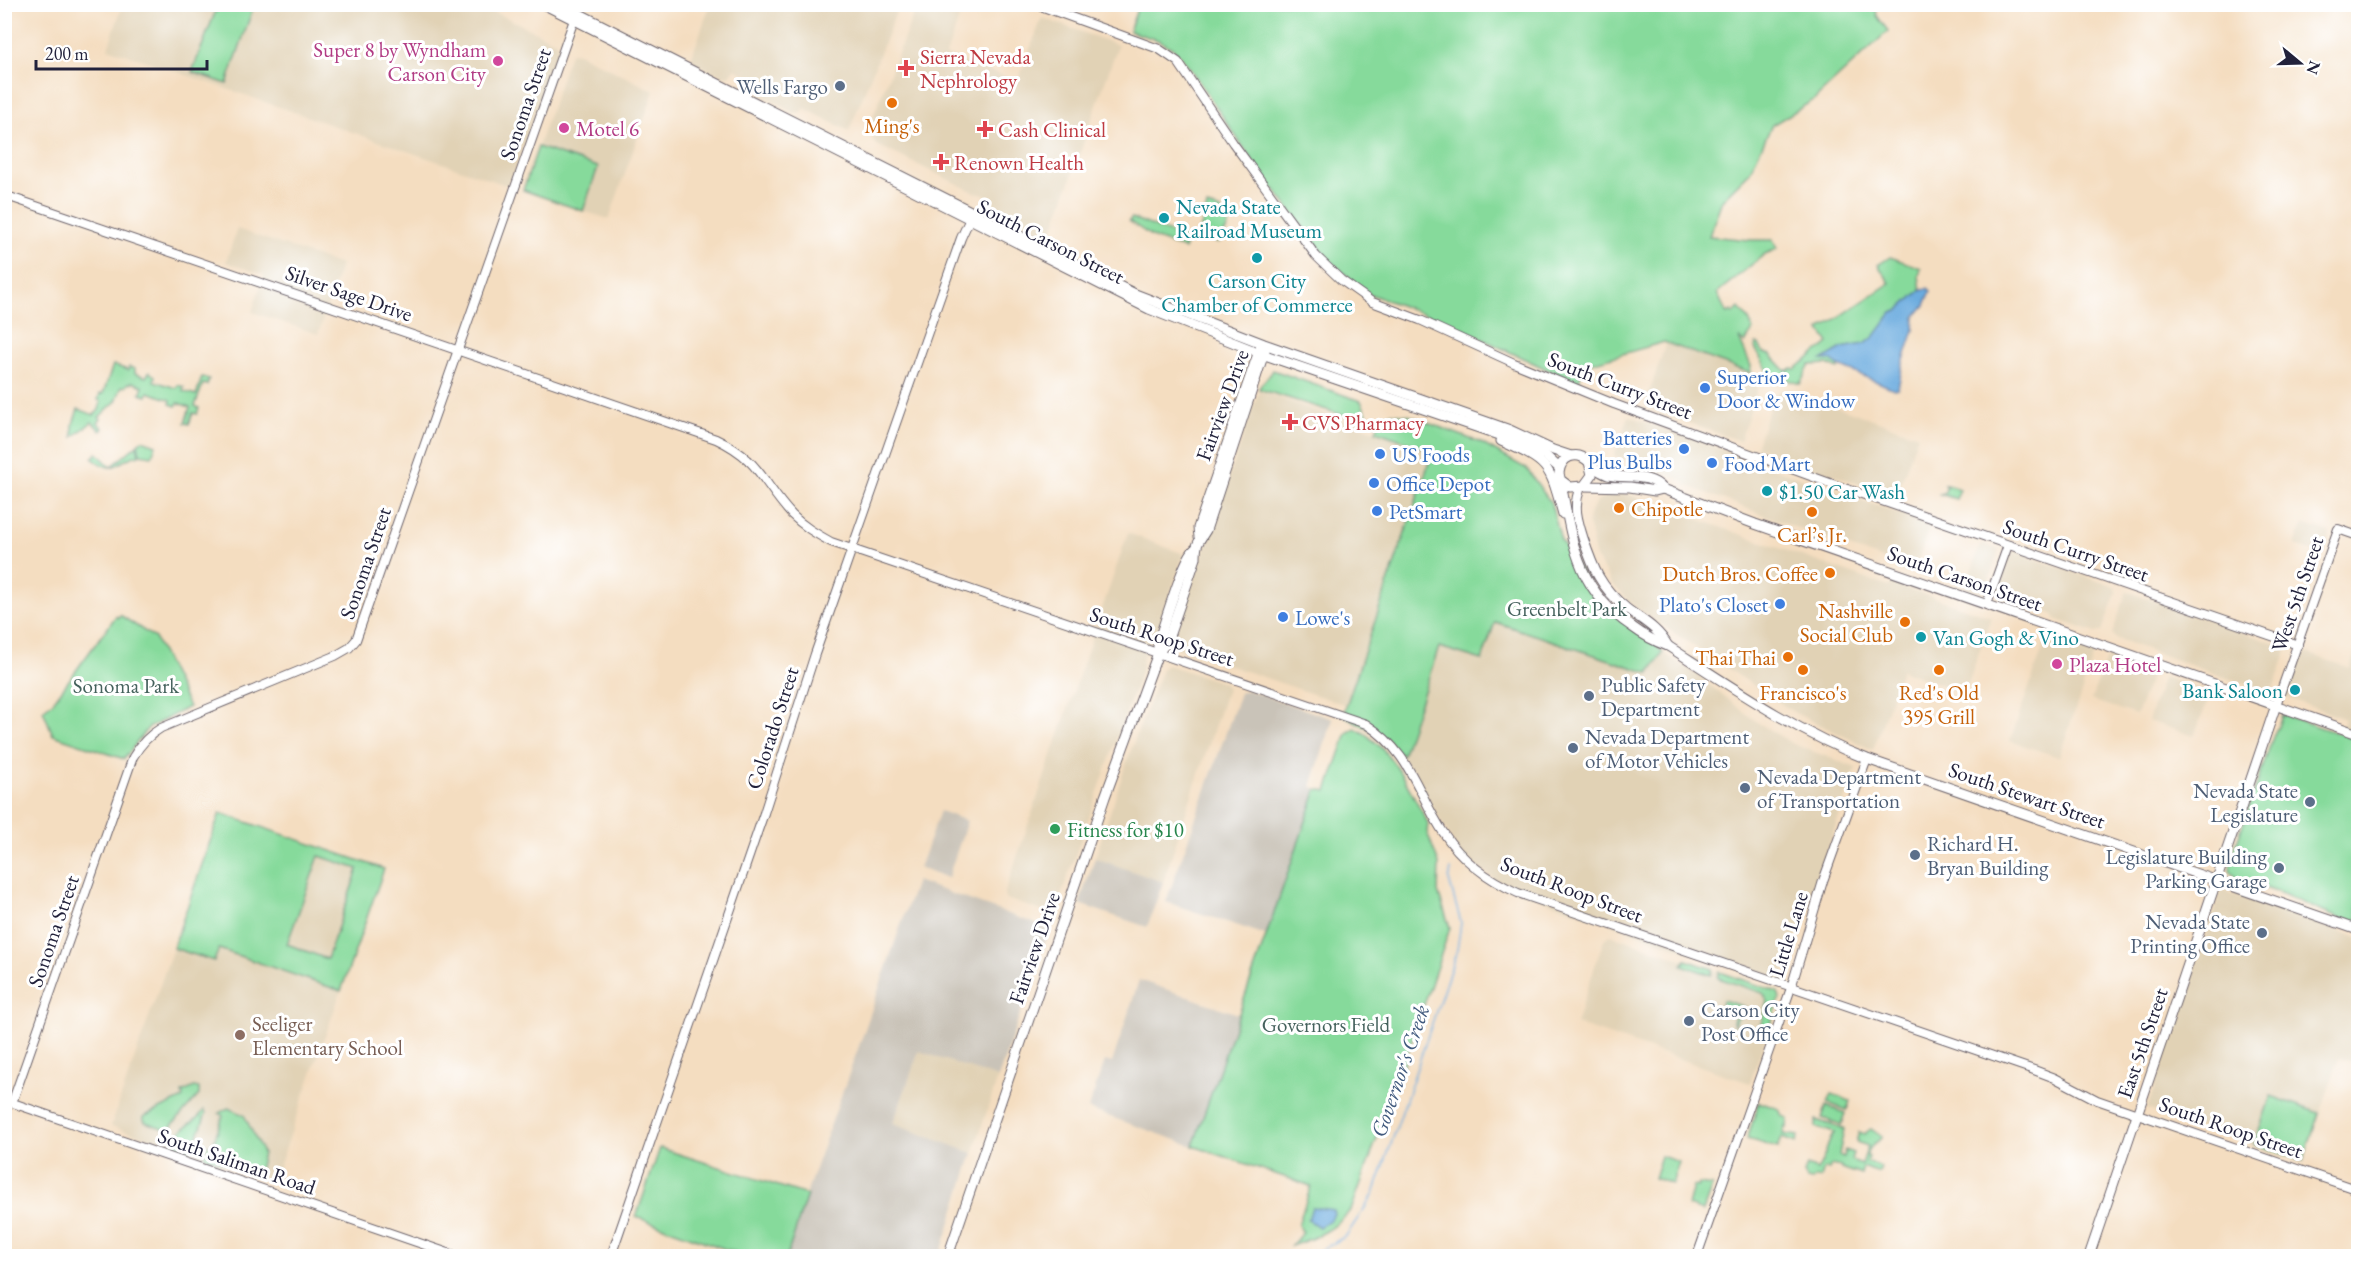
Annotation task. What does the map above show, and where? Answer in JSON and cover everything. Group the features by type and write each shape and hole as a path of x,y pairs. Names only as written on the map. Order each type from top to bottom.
{"main road":[{"name":"South Carson Street","path":"543,4 575,16 971,216 1140,305 1262,350 1510,430 1571,456"},
{"name":"South Carson Street","path":"560,4 575,16"},
{"name":"Fairview Drive","path":"948,1257 1105,797 1158,653 1158,642 1188,556 1195,549 1199,537 1198,528 1262,350"},
{"name":"South Carson Street","path":"1384,391 1532,448 1549,458 1559,468"},
{"path":"1469,424 1476,430 1531,454 1548,468 1572,549 1576,553"},
{"path":"1571,456 1583,457 1591,466 1591,479 1582,487 1570,487 1562,481 1559,468 1563,460 1571,456"},
{"name":"South Carson Street","path":"1591,466 1611,475 1651,480 1659,483 1663,489 1755,524 2358,734"},
{"path":"1616,486 1628,483 1646,484 1651,480"},
{"name":"South Stewart Street","path":"1562,481 1576,553 1583,573 1600,600 1620,619 1646,636 1668,646 1790,723 1830,744 1867,759 2358,930"},
{"name":"South Carson Street","path":"1582,487 1616,486 1656,491 1663,489"},
{"name":"South Stewart Street","path":"1582,487 1576,499 1576,513 1596,575 1620,602 1660,632 1668,646"},
{"name":"East 5th Street","path":"2089,1257 2276,705"}],"street":[{"name":"South Curry Street","path":"1035,4 1159,49 1171,56 1188,76 1233,143 1316,256 1341,280 1372,302 1429,323 1514,363 1614,404 1827,482 2298,645"},
{"name":"Sonoma Street","path":"8,1102 133,757 138,749 146,739 161,728 336,656 349,648 356,640 575,16"},
{"name":"Silver Sage Drive","path":"4,195 682,427 732,447"},
{"name":"Colorado Street","path":"610,1257 853,549 961,238 971,216"},
{"name":"South Roop Street","path":"732,447 760,471 784,505 803,525 831,542 1355,718 1376,730 1402,756 1441,829 1457,850 1478,871 1498,884 1791,988 1887,1018 2034,1070 2093,1098 2358,1190"},
{"name":"West 5th Street","path":"2276,705 2338,530 2358,536"},
{"path":"1987,604 2008,544"},
{"name":"Little Lane","path":"1697,1257 1791,988 1823,881 1867,759"},
{"name":"South Saliman Road","path":"8,1102 457,1257"}],"shaded area":[{"path":"123,4 481,5 556,42 558,48 509,186 108,48"},
{"path":"710,4 899,5 849,131 804,108 802,112 792,113 753,90 749,85 750,77 735,69 729,76 724,76 690,62"},
{"path":"917,5 964,5 946,55 1018,81 1042,18 1118,45 1050,238 986,205 986,195 974,192 875,144 872,138 871,122"},
{"path":"572,52 654,91 609,219 583,211 598,167 538,147"},
{"path":"237,229 341,265 318,334 252,312 264,275 226,262"},
{"path":"1666,343 1750,373 1757,378 1757,390 1740,441 1661,413 1645,405"},
{"path":"1786,389 1918,435 1896,497 1756,447 1773,397 1776,393"},
{"path":"1259,391 1433,451 1346,705 1177,648 1174,644 1173,639"},
{"path":"1629,416 1930,525 1915,570 1824,538 1688,486 1680,479 1614,456"},
{"path":"1617,492 1889,587 1891,583 1991,617 1965,693 1901,670 1873,750 1795,713 1635,607 1611,583 1595,555 1588,521 1590,512 1597,502"},
{"path":"2303,524 2330,533 2323,555 2295,546"},
{"path":"1128,533 1184,554 1154,640 1149,643 1143,657 1141,671 1054,915 1006,899 1004,895"},
{"path":"1981,543 1999,550 1986,589 1981,592 1966,587"},
{"path":"2013,551 2115,587 2116,593 2102,631 2096,633 2056,619 2048,612 2044,615 1999,599 1998,589"},
{"path":"2127,591 2288,648 2273,690 2269,693 2115,638 2112,634"},
{"name":"Nevada Department of Transportation","path":"1495,622 1649,672 1663,653 1693,672 1757,722 1791,743 1856,768 1783,975 1791,988 1504,886 1460,854 1402,756 1439,647"},
{"path":"2048,634 2095,652 2059,757 2010,741"},
{"path":"2358,644 2358,740 2341,734 2345,719 2285,697 2301,651 2350,668"},
{"path":"2107,657 2153,672 2136,715 2091,700"},
{"path":"1167,665 1224,683 1227,689 1163,882 1095,858 1129,755 1162,669"},
{"path":"2163,677 2211,693 2194,736 2148,721"},
{"path":"1247,690 1333,719 1311,786 1317,789 1266,935 1166,902 1240,693"},
{"path":"940,811 967,821 948,878 919,868"},
{"path":"220,813 384,869 274,1181 111,1126"},
{"path":"1095,858 1163,882 1147,927 1079,904"},
{"path":"916,881 1049,930 998,1078 919,1051 893,1124 973,1153 944,1243 939,1256 788,1256 806,1194"},
{"path":"2221,890 2358,937 2358,1064 2339,1058 2304,1162 2147,1109"},
{"path":"1610,935 1779,992 1780,998 1750,1083 1576,1024 1604,939"},
{"path":"1139,980 1238,1014 1193,1146 1088,1109 1105,1061 1112,1063"},
{"path":"919,1051 998,1078 973,1153 893,1125"}],"green space":[{"path":"1139,4 1875,4 1877,16 1888,31 1814,100 1772,125 1749,173 1722,200 1709,236 1773,240 1777,249 1765,254 1717,293 1727,314 1731,311 1733,314 1739,308 1749,320 1753,330 1745,343 1739,338 1751,366 1750,373 1664,342 1584,365 1578,384 1446,322 1367,293 1327,258 1254,163 1189,67 1174,49 1158,40 1129,31"},
{"path":"218,5 254,5 227,84 192,72"},
{"path":"538,147 598,167 583,211 523,190"},
{"path":"1207,206 1221,210 1228,223 1218,243 1199,234"},
{"path":"1132,218 1173,234 1177,232 1187,241 1184,249 1154,238 1129,221"},
{"path":"1890,257 1921,268 1919,276 1921,290 1898,311 1892,313 1875,337 1864,344 1842,348 1822,360 1830,360 1839,366 1838,369 1827,364 1810,365 1800,384 1769,373 1755,348 1756,344 1759,344 1763,353 1771,355 1786,371 1795,369 1829,343 1820,330 1890,283 1878,265"},
{"path":"113,365 128,370 129,367 135,369 135,373 146,377 149,372 155,376 154,381 176,388 178,385 184,387 183,391 196,395 202,377 209,379 207,385 203,384 195,406 199,408 197,414 193,413 189,424 185,423 190,407 178,403 176,406 170,404 171,400 148,392 147,396 140,394 143,386 132,382 126,387 122,386 116,401 99,417 101,419 98,423 103,428 101,431 92,422 73,437 73,424 78,409 94,415 99,410 101,401 98,400 100,394 103,394"},
{"path":"1273,370 1361,401 1367,414 1365,422 1259,389"},
{"name":"Greenbelt Park","path":"1390,413 1408,415 1481,443 1527,469 1551,503 1561,541 1600,600 1652,641 1663,653 1649,673 1495,622 1482,660 1439,647 1402,756 1387,739 1343,715 1433,451 1376,431 1381,419"},
{"path":"142,440 156,445 152,456 140,454 138,444"},
{"path":"137,445 139,455 111,467"},
{"path":"97,453 111,467 100,464 92,458"},
{"path":"1943,484 1960,489 1956,499 1940,494 1944,493 1947,487"},
{"name":"Sonoma Park","path":"120,615 155,638 189,707 148,728 124,759 53,735 43,710 53,702 116,616 118,618"},
{"path":"2282,716 2358,740 2358,925 2283,894 2238,879 2230,871 2231,859"},
{"name":"Governors Field","path":"1355,728 1368,736 1389,757 1428,823 1427,832 1439,864 1438,892 1450,928 1352,1208 1332,1228 1291,1246 1303,1232 1298,1225 1311,1186 1193,1146 1317,789 1327,791 1347,733"},
{"path":"220,813 384,869 341,991 219,949 214,961 173,948","holes":["319,856 358,869 327,959 287,944"]},
{"path":"1686,960 1713,969 1711,975 1682,965"},
{"path":"1720,972 1778,992 1780,998 1770,1026 1760,1027 1768,1002 1763,993 1718,978"},
{"path":"1723,1000 1745,1007 1743,1015 1737,1018 1735,1025 1732,1008 1721,1005"},
{"path":"194,1087 199,1088 199,1095 168,1130 145,1122 143,1117 183,1098 182,1093"},
{"path":"1831,1094 1850,1101 1847,1110 1827,1103"},
{"path":"2271,1096 2319,1113 2303,1161 2254,1144"},
{"path":"1759,1102 1779,1109 1782,1116 1788,1118 1787,1128 1785,1127 1783,1134 1798,1136 1796,1143 1782,1138 1778,1148 1747,1139"},
{"path":"1826,1106 1846,1113 1842,1125 1822,1118"},
{"path":"228,1108 244,1115 263,1153 258,1175 204,1156 208,1145 212,1146 223,1116 219,1113"},
{"path":"204,1110 206,1113 193,1149 188,1151 175,1146 173,1142 176,1137"},
{"path":"1816,1120 1844,1129 1839,1155 1843,1157 1845,1150 1853,1153 1851,1160 1862,1164 1868,1146 1856,1142 1859,1132 1864,1134 1871,1129 1882,1137 1870,1148 1867,1156 1869,1157 1867,1162 1881,1167 1879,1173 1863,1167 1861,1174 1854,1171 1853,1173 1831,1165 1829,1169 1824,1168 1821,1178 1807,1179 1804,1174 1807,1166 1817,1170 1834,1133 1816,1127"},
{"path":"660,1148 807,1195 787,1256 745,1256 636,1217"},
{"path":"1661,1156 1679,1162 1672,1184 1654,1178"},
{"path":"1699,1184 1712,1186 1703,1211 1688,1206 1693,1186 1698,1187"}],"water":[{"path":"1928,288 1931,291 1925,305 1915,317 1914,330 1903,363 1898,388 1894,389 1830,360 1822,360 1842,348 1864,344 1874,337 1892,313 1898,311 1922,289"},
{"path":"1312,1207 1333,1210 1334,1214 1331,1219 1319,1227 1308,1220"}],"waterway":[{"name":"Governor's Creek","path":"1311,1256 1346,1236 1374,1194 1457,950 1461,923 1449,880 1451,870"}],"place":[{"name":"Super 8 by Wyndham Carson City","path":"498,61"},
{"name":"Sierra Nevada Nephrology","path":"906,68"},
{"name":"Wells Fargo","path":"840,86"},
{"name":"Ming's","path":"892,103"},
{"name":"Motel 6","path":"564,128"},
{"name":"Cash Clinical","path":"985,129"},
{"name":"Renown Health","path":"941,162"},
{"name":"Nevada State Railroad Museum","path":"1164,218"},
{"name":"Carson City Chamber of Commerce","path":"1257,258"},
{"name":"Superior Door & Window","path":"1705,388"},
{"name":"CVS Pharmacy","path":"1290,422"},
{"name":"Batteries Plus Bulbs","path":"1684,449"},
{"name":"US Foods","path":"1380,454"},
{"name":"Food Mart","path":"1712,463"},
{"name":"Office Depot","path":"1374,483"},
{"name":"$1.50 Car Wash","path":"1767,491"},
{"name":"Chipotle","path":"1619,508"},
{"name":"PetSmart","path":"1377,511"},
{"name":"Carl’s Jr.","path":"1812,512"},
{"name":"Dutch Bros. Coffee","path":"1830,573"},
{"name":"Plato's Closet","path":"1780,604"},
{"name":"Lowe's","path":"1283,617"},
{"name":"Nashville Social Club","path":"1905,622"},
{"name":"Van Gogh & Vino","path":"1921,637"},
{"name":"Thai Thai","path":"1788,657"},
{"name":"Plaza Hotel","path":"2057,664"},
{"name":"Francisco's","path":"1803,670"},
{"name":"Red's Old 395 Grill","path":"1939,670"},
{"name":"Bank Saloon","path":"2295,690"},
{"name":"Public Safety Department","path":"1589,696"},
{"name":"Nevada Department of Motor Vehicles","path":"1573,748"},
{"name":"Nevada Department of Transportation","path":"1745,788"},
{"name":"Nevada State Legislature","path":"2310,802"},
{"name":"Fitness for $10","path":"1055,829"},
{"name":"Richard H. Bryan Building","path":"1915,855"},
{"name":"Legislature Building Parking Garage","path":"2279,868"},
{"name":"Nevada State Printing Office","path":"2262,933"},
{"name":"Carson City Post Office","path":"1689,1021"},
{"name":"Seeliger Elementary School","path":"240,1035"}]}
